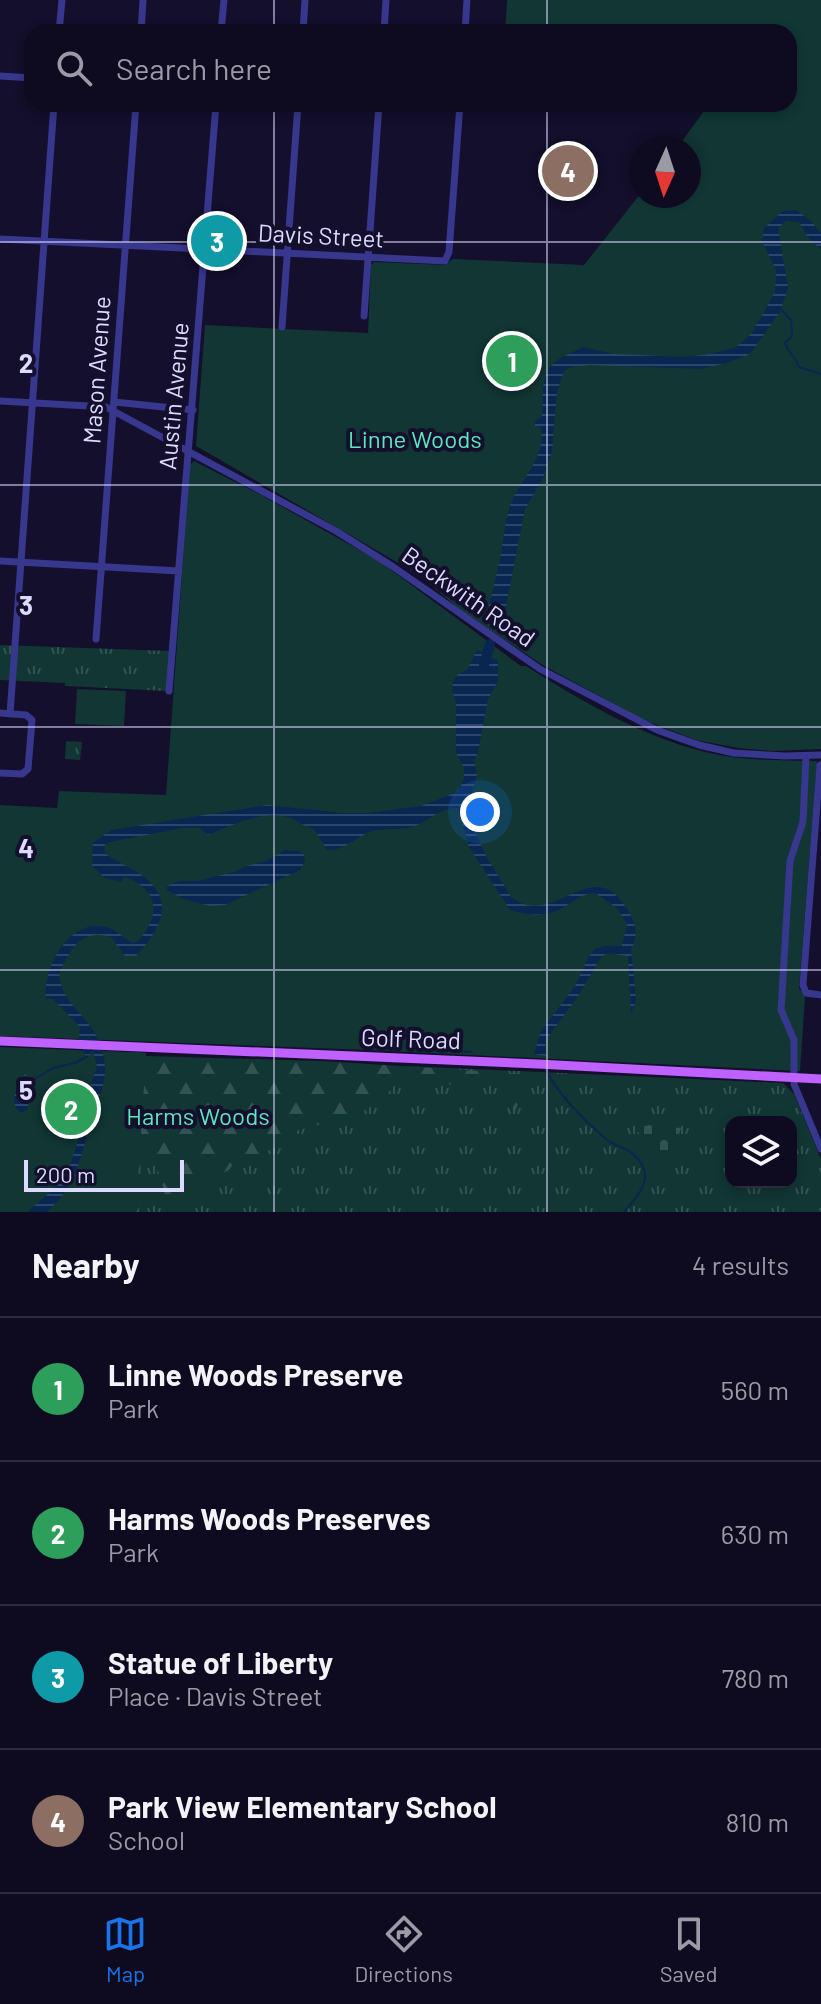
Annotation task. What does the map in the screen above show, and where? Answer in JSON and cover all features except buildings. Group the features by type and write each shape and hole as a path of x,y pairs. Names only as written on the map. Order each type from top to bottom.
{"main road":[{"name":"Golf Road","path":"0,1041 551,1064 821,1079"}],"street":[{"path":"60,24 62,0"},
{"path":"142,24 143,0"},
{"path":"222,24 224,0"},
{"path":"304,24 305,0"},
{"path":"384,24 386,0"},
{"path":"466,24 467,0"},
{"path":"0,76 24,78"},
{"path":"10,714 53,112"},
{"name":"Mason Avenue","path":"96,639 135,112"},
{"name":"Austin Avenue","path":"169,691 215,112"},
{"path":"282,327 297,112"},
{"path":"364,316 378,112"},
{"name":"Davis Street","path":"0,239 441,262 447,258 459,112"},
{"path":"0,401 193,410"},
{"name":"Beckwith Road","path":"114,406 336,531 540,669 624,715 680,739 734,753 821,755"},
{"path":"0,561 179,571"},
{"path":"0,713 31,717 29,766 25,772 0,773"},
{"path":"806,757 804,813 790,861 781,1010 794,1040 794,1084 821,1149"},
{"path":"820,765 803,989 809,994 821,995"},
{"path":"811,886 821,886"},
{"path":"785,938 806,941"}],"green space":[{"name":"Linne Woods","path":"507,0 821,0 821,749 773,751 738,748 696,740 644,720 544,666 459,609 419,575 196,446 205,325 368,333 371,265 374,262 445,265 453,259 584,265 629,208 701,208 701,136 686,136 703,112 797,112 797,24 506,24"},
{"path":"194,461 379,561 521,666 526,666 612,716 658,737 705,752 747,759 817,761 799,988 805,997 800,1071 0,1036 0,805 57,808 59,791 166,795 190,465"},
{"path":"0,645 171,651 166,691 0,680"},
{"path":"77,689 126,691 124,726 75,724"},
{"path":"66,741 82,742 80,760 65,759"},
{"path":"0,1047 146,1053 136,1212 0,1212"},
{"name":"Harms Woods","path":"103,1051 146,1053 146,1056 322,1061 541,1075 525,1090 515,1111 500,1085 490,1080 461,1086 420,1080 397,1083 379,1102 356,1115 298,1130 284,1144 236,1161 229,1170 186,1191 172,1202 166,1198 152,1149 147,1146 141,1152 139,1212 47,1212"},
{"path":"145,1060 405,1070 406,1066 783,1083 794,1094 821,1159 821,1212 136,1212"},
{"path":"649,1125 681,1128 671,1161 653,1158 636,1128"}],"water":[{"path":"796,210 821,233 821,249 809,239 799,222 786,221 778,228 788,288 780,312 750,354 700,369 589,365 564,371 557,392 552,451 543,478 525,509 501,632 485,622 509,509 541,446 540,427 535,426 535,422 542,416 544,380 550,368 561,358 583,347 614,354 684,357 735,348 752,333 775,292 776,270 762,241 764,228 783,211"},
{"path":"477,650 498,661 498,681 488,699 474,761 477,775 468,806 469,819 486,856 511,897 527,905 543,905 588,888 602,888 616,895 634,923 635,940 631,949 636,1000 631,1014 628,956 608,953 602,956 545,1041 546,1056 534,1054 541,1031 575,986 588,958 595,949 622,946 627,924 617,908 595,893 581,896 549,913 529,914 510,910 469,847 458,808 445,810 412,827 372,831 333,850 327,850 314,829 291,818 270,815 248,819 208,835 200,828 183,828 110,842 105,844 104,852 150,882 158,892 162,912 153,934 136,956 125,956 111,937 90,936 75,946 61,969 63,989 97,1037 105,1074 70,1185 47,1212 27,1212 55,1188 71,1163 97,1066 89,1038 86,1038 91,1052 89,1057 79,1039 80,1027 53,999 46,999 46,987 54,960 70,937 93,926 110,928 136,942 147,929 153,912 151,897 141,885 124,877 121,882 105,878 92,866 93,843 111,830 267,805 368,813 421,806 458,791 464,779 464,768 456,753 453,681 467,670"},
{"path":"285,850 299,851 304,855 305,861 300,870 225,905 210,906 183,899 167,890 167,886 179,881 197,881 234,872 266,861"},
{"path":"25,1074 30,1080 28,1109 21,1113 14,1099"}],"waterway":[{"path":"780,308 791,320 792,336 785,343 788,350 799,367 821,374"},
{"path":"484,665 490,644"},
{"path":"408,1048 472,1052"},
{"path":"30,1082 53,1068 75,1063 88,1056"},
{"path":"545,1068 556,1087 580,1115 606,1139 630,1152 640,1162 644,1170 644,1185 624,1212"}],"place":[{"name":"Park View Elementary School","path":"568,171"},
{"name":"Statue of Liberty","path":"217,241"},
{"name":"Linne Woods Preserve","path":"512,361"},
{"name":"Harms Woods Preserves","path":"71,1109"}]}
